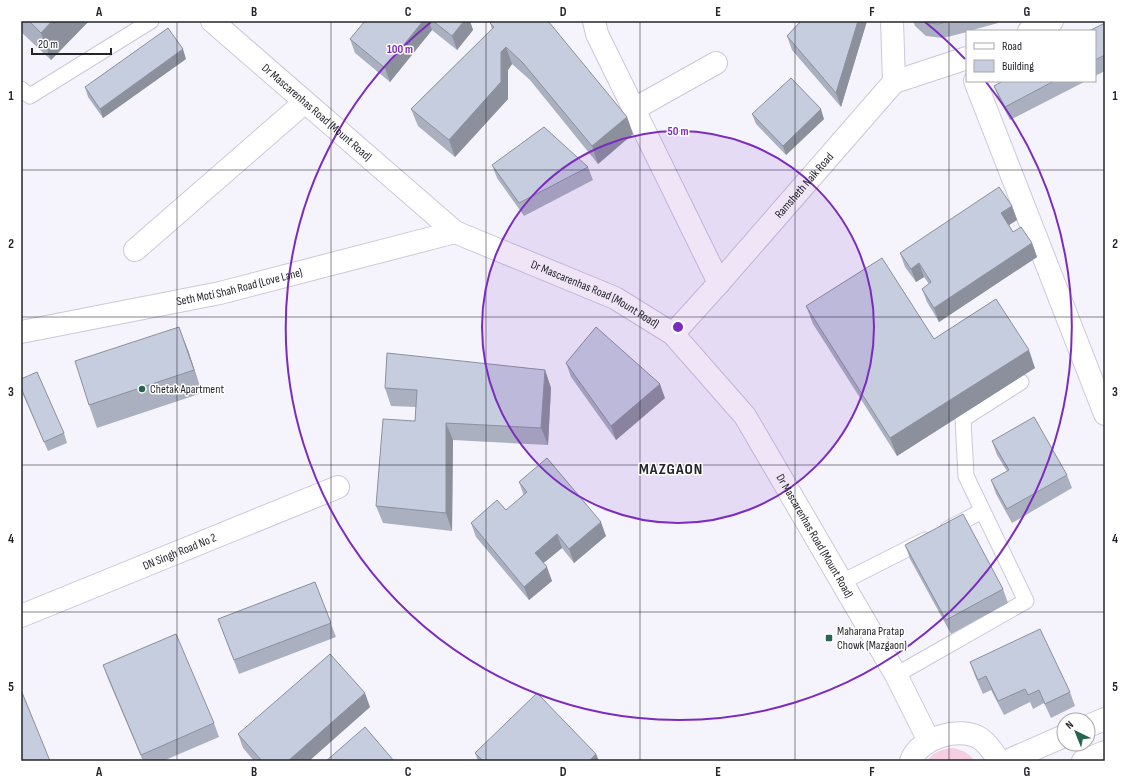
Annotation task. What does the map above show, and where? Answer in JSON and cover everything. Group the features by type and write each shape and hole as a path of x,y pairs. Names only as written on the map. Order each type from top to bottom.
{"street":[{"path":"594,21 597,34 719,283"},
{"path":"892,21 894,82 966,58"},
{"path":"1031,30 1052,21"},
{"name":"Dr Mascarenhas Road (Mount Road)","path":"222,24 305,102 455,232 616,298 673,334 745,416 896,675 929,741"},
{"path":"634,109 716,62"},
{"name":"Ramsheth Naik Road","path":"673,334 894,82"},
{"path":"975,82 1105,414"},
{"path":"135,250 305,102"},
{"name":"Seth Moti Shah Road (Love Lane)","path":"21,332 220,293 455,232"},
{"name":"DN Singh Road No 2","path":"21,616 338,487"},
{"path":"911,761 918,748 929,741 947,734 966,734 980,739 994,752 999,761"},
{"path":"1007,761 1056,740"}],"lane":[{"path":"21,89 30,96 151,21"},
{"path":"896,675 1026,601 966,476 963,419 1021,382"},
{"path":"842,582 982,511"}],"shaded area":[{"path":"953,748 965,752 974,761 927,761 932,755 938,752"}],"building":[{"path":"29,21 52,21 41,33"},
{"path":"365,21 423,21 385,68 350,39"},
{"path":"433,21 464,21 452,36"},
{"path":"493,21 548,21 627,117 592,146 523,63 506,47 501,52 501,82 449,140 411,109 494,27 490,23"},
{"path":"801,21 858,21 836,93 787,36"},
{"path":"920,21 950,21 938,24"},
{"path":"1105,23 1105,55 1096,60 1096,30 1091,30"},
{"path":"168,28 183,49 100,109 85,87"},
{"path":"791,78 821,109 783,146 752,114"},
{"path":"1001,82 1052,82 1005,107 994,86"},
{"path":"544,127 588,167 519,203 492,165"},
{"path":"999,187 1012,206 1001,213 1013,232 1021,227 1032,243 934,308 922,289 931,282 919,263 911,269 900,253"},
{"path":"882,258 934,339 996,299 1029,350 890,438 806,306"},
{"path":"179,327 194,370 89,405 75,361"},
{"path":"596,327 660,384 611,426 566,363"},
{"path":"387,353 545,370 541,428 446,423 446,513 376,506 383,419 415,421 417,390 385,388"},
{"path":"37,372 64,433 44,442 21,388 21,379"},
{"path":"1034,417 1067,475 1007,509 991,480 1009,470 992,441"},
{"path":"547,458 601,522 569,549 557,534 535,553 547,567 524,587 471,523 497,500 506,510 527,492 519,482"},
{"path":"963,514 1003,589 946,620 905,545"},
{"path":"315,582 331,623 234,660 218,619"},
{"path":"1040,629 1070,692 1045,704 1039,690 1028,695 1025,689 998,701 986,676 978,680 970,662"},
{"path":"176,634 214,723 141,755 103,665"},
{"path":"330,654 365,693 288,761 262,761 238,734"},
{"path":"21,690 50,761 21,761"},
{"path":"537,693 596,754 589,761 483,761 475,753"},
{"path":"365,727 394,761 326,761"}],"place":[{"name":"Chetak Apartment","path":"142,389"},
{"name":"Maharana Pratap Chowk (Mazgaon)","path":"829,638"}],"district":[{"name":"MAZGAON","path":"671,468"}]}
